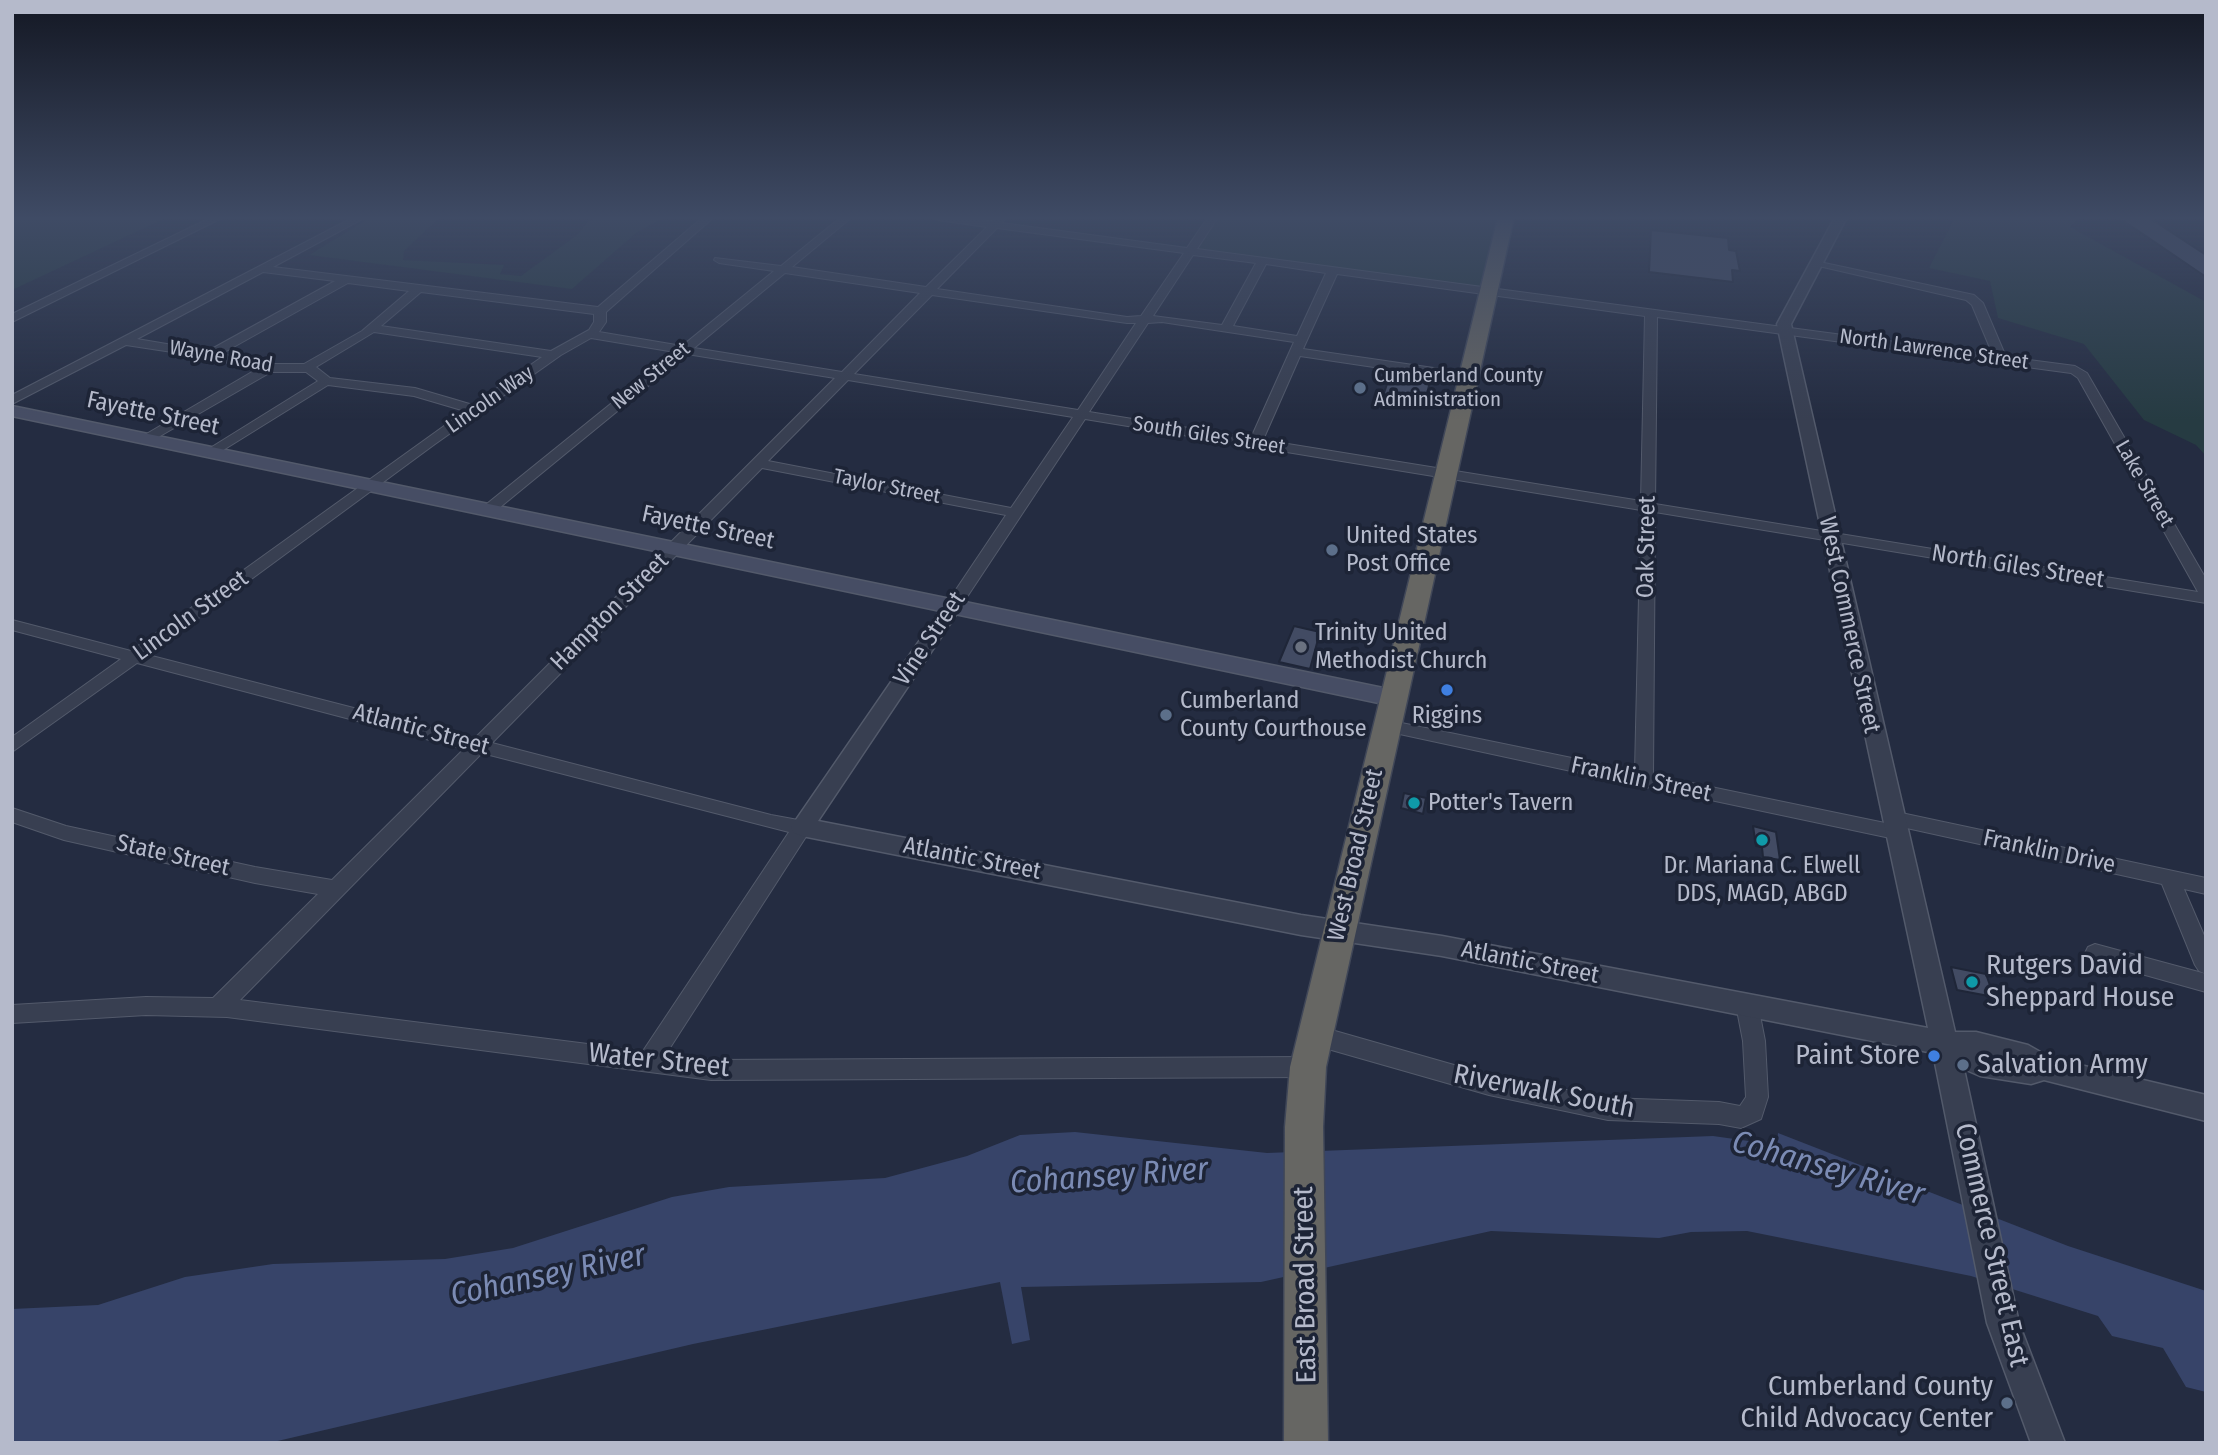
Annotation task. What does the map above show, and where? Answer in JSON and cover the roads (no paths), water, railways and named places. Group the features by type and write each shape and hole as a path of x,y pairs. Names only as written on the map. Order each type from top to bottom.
{"highway":[{"name":"West Broad Street","path":"1304,1128 1308,1067 1314,1035 1490,285"},
{"name":"East Broad Street","path":"1304,1128 1306,1443"}],"main road":[{"name":"Fayette Street","path":"12,411 953,606 1390,712"}],"street":[{"path":"12,319 81,285"},
{"path":"12,400 231,285"},
{"path":"210,355 336,285"},
{"path":"385,285 600,311 630,285"},
{"name":"New Street","path":"488,510 763,285"},
{"path":"894,285 1127,320 1145,319 1226,328 1302,340"},
{"name":"Hampton Street","path":"219,1007 934,285"},
{"name":"Vine Street","path":"648,1062 802,827 1168,285"},
{"path":"1226,328 1249,285"},
{"path":"1255,443 1326,285"},
{"name":"North Lawrence Street","path":"1444,285 2001,359 2071,369 2083,375"},
{"path":"1785,330 1784,324 1804,285"},
{"path":"1912,285 1973,298 2001,359"},
{"path":"306,368 372,328 418,289"},
{"path":"589,334 600,322 600,311"},
{"name":"Oak Street","path":"1644,782 1651,313"},
{"path":"372,328 553,355"},
{"name":"West Commerce Street","path":"1785,330 1944,1043"},
{"name":"South Giles Street","path":"589,334 1829,536"},
{"name":"Lincoln Way","path":"370,485 553,355 589,334"},
{"name":"Wayne Road","path":"125,341 268,368 306,368 315,371 326,382 415,392 476,410"},
{"path":"1296,352 1468,377"},
{"path":"148,439 268,368"},
{"name":"Lake Street","path":"2083,375 2206,593"},
{"path":"212,453 326,382"},
{"name":"Taylor Street","path":"758,463 1016,513"},
{"name":"Lincoln Street","path":"12,746 370,485"},
{"name":"North Giles Street","path":"1829,536 2206,598"},
{"name":"Atlantic Street","path":"12,625 771,822 1339,930 1443,946 1944,1043 1980,1064 2031,1072 2044,1068 2206,1108"},
{"path":"12,641 35,631"},
{"name":"Franklin Street","path":"1390,712 1644,782 1894,825"},
{"name":"State Street","path":"12,815 64,833 255,876 337,889"},
{"name":"Franklin Drive","path":"1894,825 2206,886"},
{"path":"2170,878 2206,965"},
{"path":"2095,953 2206,983"},
{"name":"Riverwalk South","path":"1314,1035 1489,1085 1608,1109 1719,1113 1741,1117 1753,1111 1757,1097 1754,1041 1747,1005"},
{"name":"Water Street","path":"12,1014 157,1006 219,1007 711,1070 1308,1067"},
{"name":"Commerce Street East","path":"1944,1043 1998,1298 2011,1346 2048,1443"}],"water":[{"name":"Cohansey River","path":"1075,1132 1267,1153 1713,1136 1777,1145 1778,1133 2068,1246 2206,1291 2206,1392 2186,1387 2163,1348 2112,1336 2098,1316 1971,1276 1747,1231 1691,1232 1659,1238 1491,1231 1261,1282 1021,1287 1030,1340 1012,1344 1000,1282 693,1344 269,1443 12,1443 12,1309 98,1305 185,1277 273,1264 445,1259 513,1248 672,1197 729,1187 885,1178 967,1156 1020,1135"}],"place":[{"name":"Cumberland County Administration","path":"1360,388"},
{"name":"United States Post Office","path":"1332,550"},
{"name":"Trinity United Methodist Church","path":"1301,647"},
{"name":"Riggins","path":"1447,690"},
{"name":"Cumberland County Courthouse","path":"1166,715"},
{"name":"Potter's Tavern","path":"1414,803"},
{"name":"Dr. Mariana C. Elwell DDS, MAGD, ABGD","path":"1762,840"},
{"name":"Rutgers David Sheppard House","path":"1972,982"},
{"name":"Paint Store","path":"1934,1056"},
{"name":"Salvation Army","path":"1963,1065"},
{"name":"Cumberland County Child Advocacy Center","path":"2007,1403"}]}
